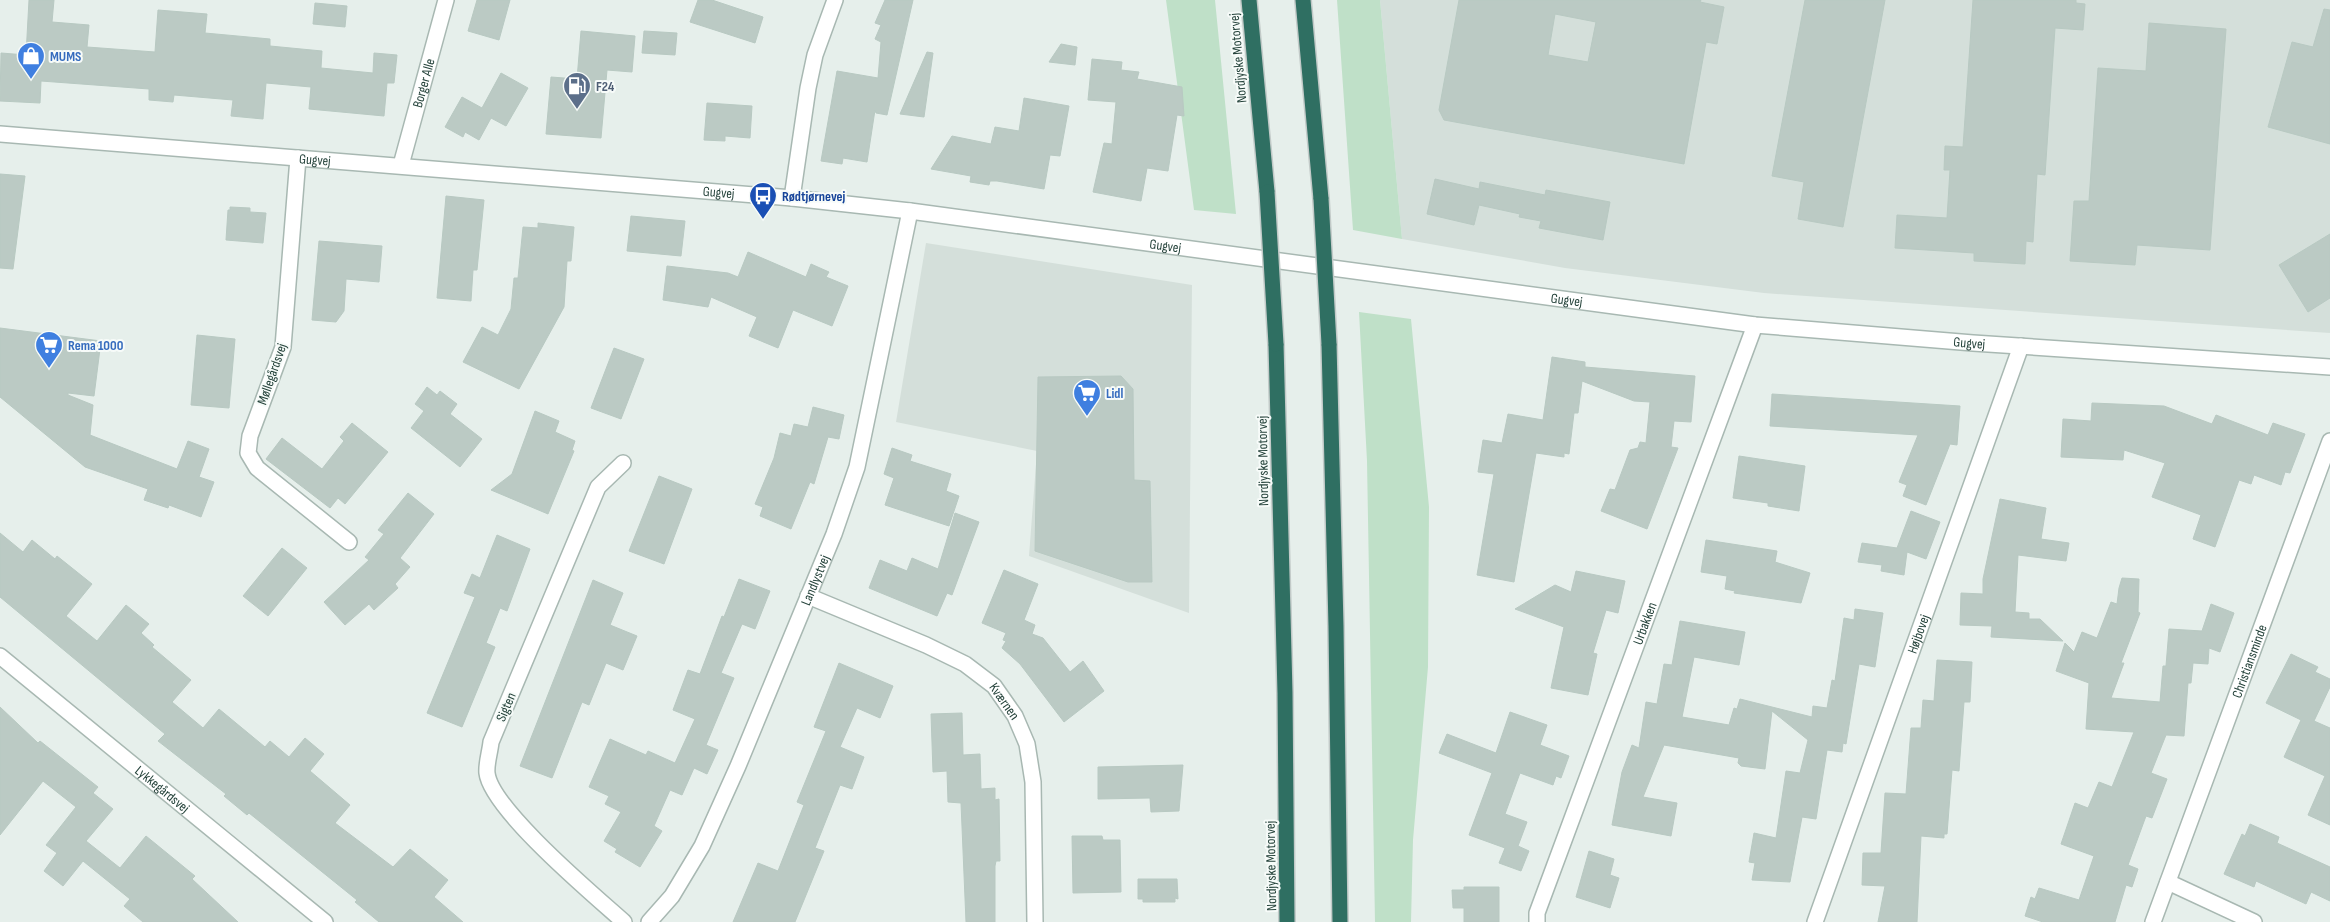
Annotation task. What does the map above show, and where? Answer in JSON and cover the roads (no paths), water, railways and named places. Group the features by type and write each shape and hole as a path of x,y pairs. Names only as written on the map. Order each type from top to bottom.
{"highway":[{"name":"Nordjyske Motorvej","path":"1249,0 1267,192 1276,344 1285,693 1287,922"},
{"path":"1303,0 1321,199 1329,344 1336,626 1340,922"}],"street":[{"name":"Borger Alle","path":"401,165 446,0"},
{"path":"792,198 808,88 815,55 835,0"},
{"name":"Gugvej","path":"0,134 792,198 910,211 1755,325 2021,346 2330,367"},
{"name":"Møllegårdsvej","path":"298,158 283,347 250,436 248,454 257,468 349,542"},
{"name":"Landlystvej","path":"649,922 672,896 702,846 738,766 834,534 857,467 910,211"},
{"name":"Urbakken","path":"1536,922 1537,913 1755,325"},
{"name":"Højbovej","path":"1815,922 2021,346"},
{"name":"Christiansminde","path":"2153,922 2330,441"},
{"name":"Sigten","path":"623,463 598,487 491,742 487,774 498,797 542,848 624,922"},
{"name":"Kværnen","path":"808,596 926,644 965,664 994,686 1015,716 1027,744 1033,782 1035,922"},
{"name":"Lykkegårdsvej","path":"0,656 325,922"},
{"path":"2168,882 2254,922"}],"place":[{"name":"MUMS","path":"31,80"},
{"name":"F24","path":"577,110"},
{"name":"Rødtjørnevej","path":"763,220"},
{"name":"Rema 1000","path":"49,369"},
{"name":"Lidl","path":"1087,417"}]}
